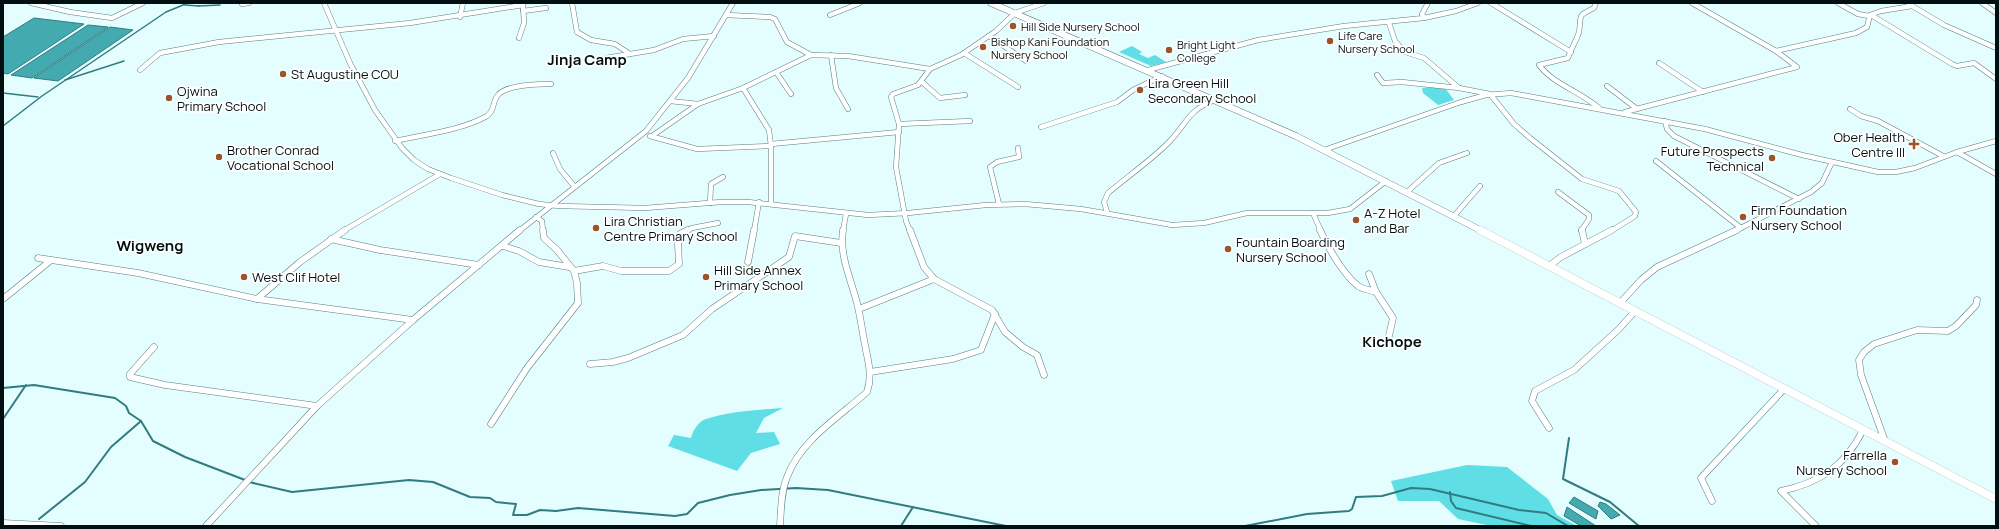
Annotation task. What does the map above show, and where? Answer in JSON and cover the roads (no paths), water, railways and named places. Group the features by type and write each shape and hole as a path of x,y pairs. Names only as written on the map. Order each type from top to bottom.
{"street":[{"path":"31,3 70,12 112,18 144,3"},
{"path":"242,4 249,3"},
{"path":"324,3 334,30 369,98 395,141 413,160 440,174 518,200 550,206 655,208 731,201 771,203 846,214 905,214 956,207 999,204 1060,206 1107,212 1181,225 1204,223 1247,213 1313,213 1350,209 1386,181"},
{"path":"460,17 463,3"},
{"path":"572,3 577,32 591,40 615,44 630,54"},
{"path":"206,526 317,406 413,320 536,217 642,134 670,101 714,36 733,3"},
{"path":"830,15 860,3"},
{"path":"991,3 1162,76 1324,150 1454,216 1996,499"},
{"path":"652,136 698,104 743,88 811,55 831,55 930,69 964,53 989,36 1014,13 1044,3"},
{"path":"1424,18 1422,14 1428,3"},
{"path":"1148,70 1258,40 1344,26 1389,23 1424,18 1456,11 1478,3"},
{"path":"1491,3 1571,52"},
{"path":"1596,3 1596,6 1582,14 1579,19 1579,32 1567,59 1544,63 1540,65 1540,68 1588,98 1599,108"},
{"path":"1623,113 1797,67 1776,51 1692,3"},
{"path":"1838,3 1858,14 1870,15 1910,5 1944,25 1996,48"},
{"path":"1982,3 1995,12"},
{"path":"140,70 157,55 173,50 219,42 460,17 524,4 524,25 519,38"},
{"path":"523,11 546,8"},
{"path":"726,15 770,17 775,19 782,36 787,42 811,55"},
{"path":"1776,51 1830,40 1862,31 1868,26 1870,15"},
{"path":"1870,15 1952,64 1957,66 1974,63 1996,79"},
{"path":"1389,23 1395,42 1400,48 1405,52 1424,58 1459,88"},
{"path":"604,64 604,60 606,58 654,50 683,39 714,36"},
{"path":"989,36 1026,61"},
{"path":"964,53 1018,87"},
{"path":"831,55 837,89 840,97 846,102 848,109"},
{"path":"1659,63 1702,92"},
{"path":"930,69 922,82 915,87 891,96 899,124 896,167 910,235 924,267 934,279 958,293 987,306 995,314 1005,332 1023,347 1037,355 1044,375"},
{"path":"776,72 791,94"},
{"path":"1377,75 1383,82 1402,82 1459,88 1490,94 1518,93 1599,108 1724,133 1873,172 1892,172 1915,168 1943,156 1996,141"},
{"path":"1041,127 1117,102 1133,90 1162,76"},
{"path":"922,82 940,98 965,95"},
{"path":"395,141 465,124 488,115 492,112 498,94 505,91 535,85 551,84"},
{"path":"1606,86 1637,109"},
{"path":"743,88 767,125 771,145 771,203"},
{"path":"1324,150 1365,134 1490,94"},
{"path":"1490,94 1508,117 1530,138 1582,180 1619,191 1634,210 1635,216 1549,266"},
{"path":"1107,212 1104,202 1108,193 1170,142 1188,116 1202,105 1215,100"},
{"path":"670,101 698,104"},
{"path":"1850,109 1861,116 1878,121 1943,156"},
{"path":"899,124 970,121"},
{"path":"1665,121 1667,129 1674,136 1799,199"},
{"path":"642,134 697,149 771,145 899,132"},
{"path":"999,204 990,167 997,162 1019,158 1020,155 1018,148"},
{"path":"1957,152 1996,174"},
{"path":"553,153 560,169 574,186"},
{"path":"1407,192 1439,163 1467,153"},
{"path":"1656,161 1741,228"},
{"path":"1620,303 1641,280 1657,267 1799,199 1822,183 1832,162"},
{"path":"257,299 297,263 331,239 361,219 440,174"},
{"path":"710,203 711,184 723,177"},
{"path":"1454,216 1480,186"},
{"path":"1558,192 1589,215 1589,219 1582,231 1585,244"},
{"path":"748,262 759,202"},
{"path":"1313,213 1327,245 1346,273 1359,287 1376,292"},
{"path":"780,526 784,491 788,476 796,459 807,446 867,392 869,386 870,372 858,310 843,257 841,243 846,214"},
{"path":"491,424 527,368 578,303 577,283 572,269 557,250 544,238 542,221 536,217"},
{"path":"503,246 519,251 539,262 572,269 603,266 626,272 671,270 679,264 678,244 680,234 692,228 718,223"},
{"path":"590,364 613,362 628,358 683,335 712,309 789,257 795,236 841,243"},
{"path":"331,239 380,250 479,265"},
{"path":"38,258 138,273 257,299 413,320"},
{"path":"3,299 50,260"},
{"path":"1369,274 1376,292 1393,318 1388,340"},
{"path":"858,310 934,279"},
{"path":"1886,441 1861,376 1859,360 1864,352 1874,344 1900,337 1917,330 1948,331 1956,326 1961,319 1976,305 1977,300"},
{"path":"1549,428 1532,401 1535,391 1574,370 1619,329 1635,311"},
{"path":"870,372 952,359 982,350 995,314"},
{"path":"154,347 135,367 130,374 130,377 135,380 165,385 317,406"},
{"path":"1712,501 1701,478 1784,389"},
{"path":"1816,526 1781,491 1812,483 1835,467 1854,446 1863,430"},
{"path":"3,523 61,526"}],"waterway":[{"path":"66,80 166,12 188,3"},
{"path":"185,5 199,6"},
{"path":"199,6 220,5"},
{"path":"66,80 124,61"},
{"path":"3,126 66,80"},
{"path":"3,93 38,97"},
{"path":"25,386 34,385 115,398 126,406 129,413 141,421"},
{"path":"3,388 25,386"},
{"path":"3,419 25,386"},
{"path":"39,519 85,482 111,447 141,421"},
{"path":"141,421 153,441 185,457 245,480"},
{"path":"1569,438 1563,479 1610,502 1639,526"},
{"path":"249,482 292,492 409,480 433,482 470,497 490,498 496,502 516,504 513,515 527,515 540,510 556,511 578,508 675,516 687,514 698,503 730,495 761,490 796,488 828,490 913,507"},
{"path":"1245,526 1307,514 1349,511 1352,509 1356,497 1382,496 1411,488 1430,489 1450,494"},
{"path":"1450,494 1519,510 1546,513 1568,526"},
{"path":"1450,494 1451,501 1456,508 1531,526"},
{"path":"901,526 913,507"},
{"path":"913,507 1006,526"}],"place":[{"name":"Hill Side Nursery School","path":"1013,26"},
{"name":"Life Care Nursery School","path":"1330,41"},
{"name":"Bishop Kani Foundation Nursery School","path":"983,47"},
{"name":"Bright Light College","path":"1169,50"},
{"name":"St Augustine COU","path":"283,74"},
{"name":"Lira Green Hill Secondary School","path":"1140,90"},
{"name":"Ojwina Primary School","path":"169,98"},
{"name":"Ober Health Centre III","path":"1914,144"},
{"name":"Brother Conrad Vocational School","path":"219,157"},
{"name":"Future Prospects Technical","path":"1772,158"},
{"name":"Firm Foundation Nursery School","path":"1743,217"},
{"name":"A-Z Hotel and Bar","path":"1356,220"},
{"name":"Lira Christian Centre Primary School","path":"596,228"},
{"name":"Fountain Boarding Nursery School","path":"1228,249"},
{"name":"West Clif Hotel","path":"244,277"},
{"name":"Hill Side Annex Primary School","path":"706,277"},
{"name":"Farrella Nursery School","path":"1895,462"}],"district":[{"name":"Jinja Camp","path":"587,59"},
{"name":"Wigweng","path":"150,245"},
{"name":"Kichope","path":"1392,341"}]}
